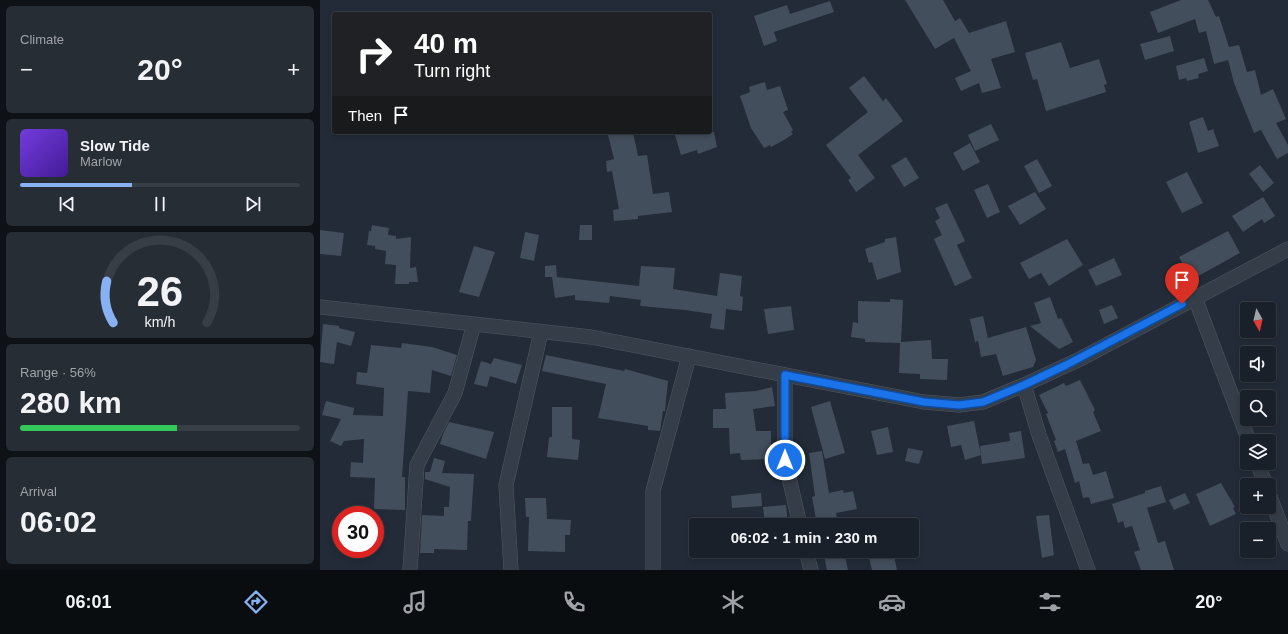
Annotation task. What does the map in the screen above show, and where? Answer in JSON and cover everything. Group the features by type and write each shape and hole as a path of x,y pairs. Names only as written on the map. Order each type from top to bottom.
{"street":[{"path":"320,307 591,338 924,402 959,405 983,402 1024,385 1080,358 1288,249"},
{"path":"1195,298 1246,434"},
{"path":"410,570 417,465 455,393 474,324"},
{"path":"511,570 506,485 541,332"},
{"path":"653,570 653,491 689,356"},
{"path":"785,375 785,460 798,518"},
{"path":"1024,385 1040,435 1088,570"},
{"path":"1276,512 1288,544"},
{"path":"808,558 811,570"}],"building":[{"path":"905,0 943,0 955,21 960,18 969,33 1006,21 1015,52 991,59 1001,88 982,93 979,83 961,91 955,78 971,71 954,38 935,49"},
{"path":"1181,0 1208,0 1216,17 1219,16 1229,47 1239,45 1247,72 1255,70 1261,95 1273,89 1286,119 1276,123 1288,145 1288,153 1277,159 1261,130 1254,133 1234,83 1228,60 1214,64 1206,31 1199,33 1195,19 1158,33 1150,12"},
{"path":"830,1 834,12 774,32 777,41 764,46 754,16 787,5 790,14"},
{"path":"1170,36 1174,51 1145,60 1140,44"},
{"path":"1061,42 1070,68 1099,59 1107,84 1104,85 1106,92 1046,111 1037,79 1033,80 1025,53"},
{"path":"1204,58 1208,71 1198,74 1199,78 1187,81 1186,78 1179,80 1176,66"},
{"path":"864,76 883,101 886,98 903,121 858,155 875,178 856,192 848,180 851,178 826,145 868,112 849,88"},
{"path":"765,82 767,90 780,86 788,110 783,112 793,130 791,132 793,134 771,147 770,145 764,148 751,128 740,96 750,92 749,87"},
{"path":"1203,117 1208,131 1213,129 1219,146 1198,153 1189,122"},
{"path":"991,124 999,140 975,151 968,135"},
{"path":"712,132 714,132 717,147 698,154 697,150 681,155 675,134 712,134"},
{"path":"633,134 638,156 647,155 653,194 669,192 672,212 638,216 638,219 614,221 613,210 619,209 612,171 607,172 606,161 614,159 608,135"},
{"path":"970,143 980,162 963,171 953,153"},
{"path":"906,157 919,178 904,187 891,166"},
{"path":"1037,159 1052,186 1039,193 1024,166"},
{"path":"1260,165 1274,183 1263,192 1249,174"},
{"path":"1187,172 1203,203 1182,213 1166,182"},
{"path":"988,184 1000,212 987,218 974,190"},
{"path":"1035,192 1046,209 1020,225 1008,206"},
{"path":"1263,197 1275,216 1264,223 1262,219 1243,232 1232,216"},
{"path":"947,203 965,241 957,245 972,278 955,286 934,239 942,235 935,221 940,218 935,208"},
{"path":"372,225 389,228 388,235 396,236 396,239 411,237 410,268 416,267 418,282 409,282 409,284 395,284 396,265 385,264 386,251 375,249 375,246 367,245 369,231 371,231"},
{"path":"580,225 592,225 592,240 579,240"},
{"path":"320,230 344,233 341,256 320,254"},
{"path":"1228,231 1240,253 1191,280 1179,257"},
{"path":"525,232 539,235 534,261 520,258"},
{"path":"896,237 901,272 877,280 872,262 869,263 865,249 885,242 885,239"},
{"path":"1067,239 1083,265 1049,286 1041,273 1029,279 1020,263"},
{"path":"474,246 495,252 479,297 459,292"},
{"path":"1114,258 1122,275 1096,286 1088,270"},
{"path":"556,265 557,277 639,286 641,266 675,268 673,289 717,296 720,273 742,276 740,296 743,297 742,311 726,309 724,330 710,328 712,314 640,306 641,300 610,296 609,303 575,300 575,295 555,298 552,277 545,277 545,266"},
{"path":"1050,297 1058,319 1061,318 1073,342 1059,349 1030,326 1041,323 1034,303"},
{"path":"890,299 903,300 901,342 931,340 932,359 948,359 947,380 920,379 920,374 899,373 900,343 865,342 865,339 851,337 853,322 858,323 858,301 890,302"},
{"path":"1112,305 1118,318 1104,324 1099,310"},
{"path":"791,306 794,330 768,334 764,309"},
{"path":"983,316 988,338 1026,327 1036,360 1033,367 1003,376 996,354 981,357 978,341 975,342 970,319"},
{"path":"323,324 339,326 339,328 355,332 351,346 337,342 334,364 320,362"},
{"path":"402,343 432,347 457,355 451,376 432,370 430,393 408,391 402,477 405,477 405,510 384,509 384,506 374,506 375,478 350,477 351,462 363,463 364,439 344,441 341,446 330,441 341,419 322,415 326,401 354,408 353,415 383,416 384,388 356,384 357,372 367,373 371,345 401,348"},
{"path":"546,355 624,371 625,369 668,381 665,411 663,411 660,431 648,430 648,426 598,418 606,384 542,371"},
{"path":"494,358 522,365 516,384 490,376 487,387 474,384 481,361 491,364"},
{"path":"1080,380 1095,410 1093,412 1101,431 1076,441 1083,464 1089,463 1093,475 1106,471 1114,498 1091,504 1089,497 1083,498 1079,481 1075,483 1065,449 1058,452 1054,441 1056,440 1046,414 1048,413 1039,395 1064,383 1066,386"},
{"path":"772,387 775,406 753,409 756,431 771,431 771,459 741,460 740,453 730,454 729,428 713,428 713,409 726,409 725,393 756,391"},
{"path":"830,401 845,453 825,459 811,407"},
{"path":"552,407 572,407 572,439 580,440 578,460 547,457 549,437 552,437"},
{"path":"974,421 981,455 965,460 961,445 951,447 947,426"},
{"path":"449,422 494,432 486,459 440,444"},
{"path":"888,427 893,452 877,455 871,431"},
{"path":"1021,431 1025,458 982,464 980,446 1010,441 1009,433"},
{"path":"908,448 923,451 919,464 905,461"},
{"path":"822,451 829,493 843,490 844,493 853,491 857,509 836,513 837,518 816,518 812,497 815,496 809,453"},
{"path":"434,458 445,461 442,473 474,474 471,521 468,521 467,550 434,549 434,553 420,553 422,515 444,516 444,507 449,507 450,487 425,479 425,472 430,472"},
{"path":"1221,483 1235,507 1233,508 1236,514 1210,526 1196,494"},
{"path":"1161,486 1166,502 1147,508 1158,543 1165,541 1174,570 1141,570 1134,552 1140,550 1132,526 1125,528 1123,521 1118,523 1112,504"},
{"path":"761,493 762,506 732,508 731,496"},
{"path":"1185,493 1190,503 1174,510 1169,500"},
{"path":"525,498 546,498 547,519 571,520 570,535 565,535 565,552 528,551 529,517 526,517"},
{"path":"786,505 787,518 764,518 763,507"},
{"path":"1049,515 1054,555 1042,558 1036,516"},
{"path":"824,558 845,558 848,570 827,570"},
{"path":"869,558 894,558 897,570 872,570"}],"route":[{"path":"785,460 785,375 924,402 959,405 983,402 1066,365 1182,304"}]}
